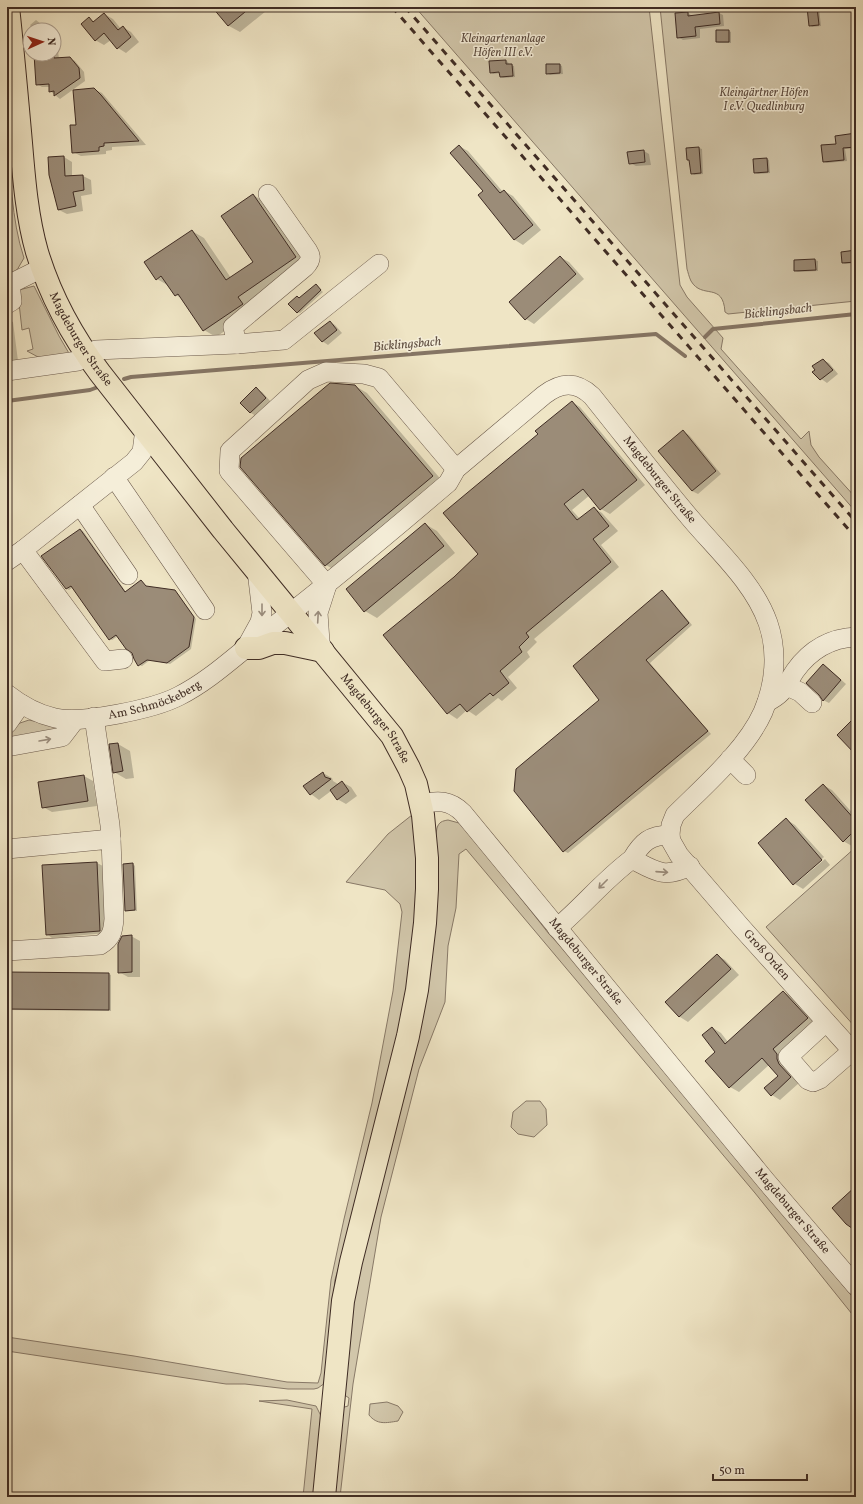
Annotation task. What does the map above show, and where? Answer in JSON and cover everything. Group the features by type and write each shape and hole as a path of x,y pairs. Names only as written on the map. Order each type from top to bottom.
{"main road":[{"name":"Magdeburger Straße","path":"8,7 25,186 31,229 42,268 63,315 88,356 257,571 397,744 416,784 421,804"},
{"path":"246,648 259,648 273,644 285,643 323,651"},
{"path":"324,1497 340,1324 346,1287 406,1043 417,990 428,889 426,842 421,804"}],"street":[{"path":"237,344 233,326 305,267 310,260 308,251 268,194"},
{"path":"7,371 78,361 96,350 237,344 284,340 379,264"},
{"path":"7,304 12,301 10,284 42,268"},
{"path":"327,585 229,471 230,450 308,380 326,372 364,374 379,378 456,469"},
{"name":"Magdeburger Straße","path":"291,612 327,585 448,483 456,469 550,390 569,385 584,389 592,396 690,518 748,585 768,623 774,648 773,675 767,702 755,727 730,759 675,815 671,825 670,835"},
{"path":"7,561 134,462 142,452 145,429"},
{"path":"114,477 204,610"},
{"path":"80,505 128,575"},
{"path":"23,550 105,661 123,659"},
{"path":"246,648 260,622 262,613 257,571"},
{"name":"Magdeburger Straße","path":"323,651 320,642 318,613 327,585"},
{"name":"Am Schmöckeberg","path":"7,724 14,699 45,715 75,720 152,706 178,696 198,685 291,612"},
{"path":"767,702 779,695 787,686 796,669 817,649 838,640 856,637"},
{"path":"787,686 800,692 812,703"},
{"path":"7,951 100,945 110,938 113,932 114,919 110,825 94,717"},
{"path":"7,747 62,737 75,720"},
{"path":"730,759 746,775"},
{"name":"Magdeburger Straße","path":"421,804 434,801 450,803 459,809 766,1181 856,1286"},
{"path":"557,928 616,871 632,859 639,847 652,837 659,835 670,835 671,841 684,861 677,871 659,872 632,859"},
{"path":"7,849 110,839"},
{"name":"Groß Orden","path":"684,861 854,1053"},
{"path":"826,1022 784,1052 808,1080 814,1082 820,1079 854,1053"}],"green space":[{"name":"Kleingartenanlage Höfen III e.V.","path":"415,7 649,7 680,285 687,297 723,338 721,349 801,439 809,431 811,445 819,457 856,498 856,512"},
{"name":"Kleingärtner Höfen I e.V. Quedlinburg","path":"660,7 856,7 856,301 728,314 725,312 720,297 716,294 701,290 691,281 687,269"},
{"path":"7,134 16,228 24,258 17,270 7,277"},
{"path":"34,286 70,355 38,357 27,351 33,349 29,328 22,330 18,294 19,290"},
{"path":"29,720 60,727 59,731 7,742 7,732 20,723"},
{"path":"412,815 419,884 407,995 354,1214 335,1280 325,1383 314,1389 288,1389 245,1384 226,1384 7,1351 7,1337 134,1356 287,1382 318,1383 321,1373 331,1280 372,1103 393,991 402,912 400,904 385,890 346,882 388,834"},
{"path":"448,820 459,823 481,847 549,934 570,956 856,1301 856,1319 755,1193 466,849 459,854 456,908 448,946 445,1002 419,1069 381,1217 353,1384 340,1497 332,1497 341,1408 348,1406 349,1398 343,1394 349,1320 437,828 441,822"},
{"path":"856,847 856,1028 766,927"},
{"path":"526,1101 540,1101 546,1109 547,1125 534,1137 518,1134 511,1127 513,1112"},
{"path":"287,1400 316,1406 324,1422 317,1497 303,1497 312,1409 259,1401"},
{"path":"387,1402 398,1406 403,1412 398,1421 386,1423 379,1422 369,1415 370,1404"}],"building":[{"path":"212,7 251,7 228,26"},
{"path":"807,7 817,7 819,25 809,26"},
{"path":"688,12 688,16 719,12 720,24 695,27 696,36 677,38 675,13"},
{"path":"104,13 118,30 123,26 131,37 117,49 104,33 95,41 81,24 89,17 93,22"},
{"path":"716,30 729,30 729,42 716,42"},
{"path":"70,57 79,68 80,78 54,96 54,91 49,92 49,84 36,85 35,62 62,62 62,58"},
{"path":"506,60 506,64 512,64 513,76 500,77 499,72 490,73 489,61"},
{"path":"546,64 560,64 560,73 546,74"},
{"path":"94,88 139,141 104,143 104,146 99,147 99,151 72,153 70,125 76,125 73,90"},
{"path":"856,133 856,147 843,148 844,160 823,162 821,145 836,144 835,136"},
{"path":"459,145 500,193 504,190 533,225 514,240 478,195 483,191 450,153"},
{"path":"699,147 701,173 691,174 689,160 687,160 686,148"},
{"path":"644,150 645,162 629,164 627,152"},
{"path":"64,156 65,176 83,175 84,190 73,192 76,206 58,210 49,175 48,157"},
{"path":"767,158 768,172 754,173 753,159"},
{"path":"253,194 296,257 238,297 243,304 203,331 178,294 175,296 161,276 156,280 144,262 192,230 226,280 253,262 221,216"},
{"path":"856,250 856,262 842,263 841,252"},
{"path":"560,256 576,274 525,320 509,302"},
{"path":"815,259 816,270 794,271 794,260"},
{"path":"316,284 321,290 297,313 288,304 297,296 299,298"},
{"path":"330,321 337,330 322,342 314,333"},
{"path":"823,359 833,370 820,380 812,372 815,370 812,366"},
{"path":"330,383 355,385 433,476 325,566 240,467 241,458"},
{"path":"256,387 266,398 250,413 240,403"},
{"path":"572,401 637,480 600,510 583,489 564,504 577,520 594,507 609,526 593,539 611,562 526,633 529,637 519,647 522,652 500,671 509,683 493,696 490,693 467,712 460,704 447,714 383,635 454,577 478,554 443,513 538,434 535,431"},
{"path":"683,430 716,471 692,491 658,451"},
{"path":"425,523 444,546 364,612 346,589"},
{"path":"80,529 125,592 141,580 146,586 175,590 194,617 189,647 167,663 147,660 138,666 132,653 126,649 116,635 109,640 71,586 66,589 41,556"},
{"path":"662,590 689,623 646,660 708,731 563,852 514,791 516,769 599,700 573,666"},
{"path":"823,664 841,680 823,701 819,695 806,683"},
{"path":"856,716 856,755 837,735"},
{"path":"118,743 123,771 113,773 109,744"},
{"path":"323,772 325,777 331,779 310,795 303,786"},
{"path":"84,775 88,801 42,808 38,782"},
{"path":"342,781 349,791 337,800 330,790"},
{"path":"823,784 856,821 856,829 843,842 805,800"},
{"path":"786,818 822,860 793,885 758,843"},
{"path":"97,862 100,931 46,935 42,865"},
{"path":"133,863 135,910 125,911 123,864"},
{"path":"132,935 132,972 118,973 118,944 122,936"},
{"path":"717,954 731,969 679,1017 665,1002"},
{"path":"7,972 109,973 109,1010 7,1009"},
{"path":"783,991 808,1018 773,1049 777,1054 779,1064 791,1077 771,1096 764,1088 778,1076 762,1058 729,1088 705,1061 715,1052 702,1035 712,1027 725,1044"},
{"path":"856,1186 856,1231 846,1224 832,1208"}],"waterway":[{"name":"Bicklingsbach","path":"705,337 713,329 856,314"},
{"name":"Bicklingsbach","path":"124,379 131,377 656,334 685,356"},
{"name":"Bicklingsbach","path":"7,401 90,390 98,387"}],"railway":[{"path":"392,7 856,538"},
{"path":"405,7 856,522"}]}
